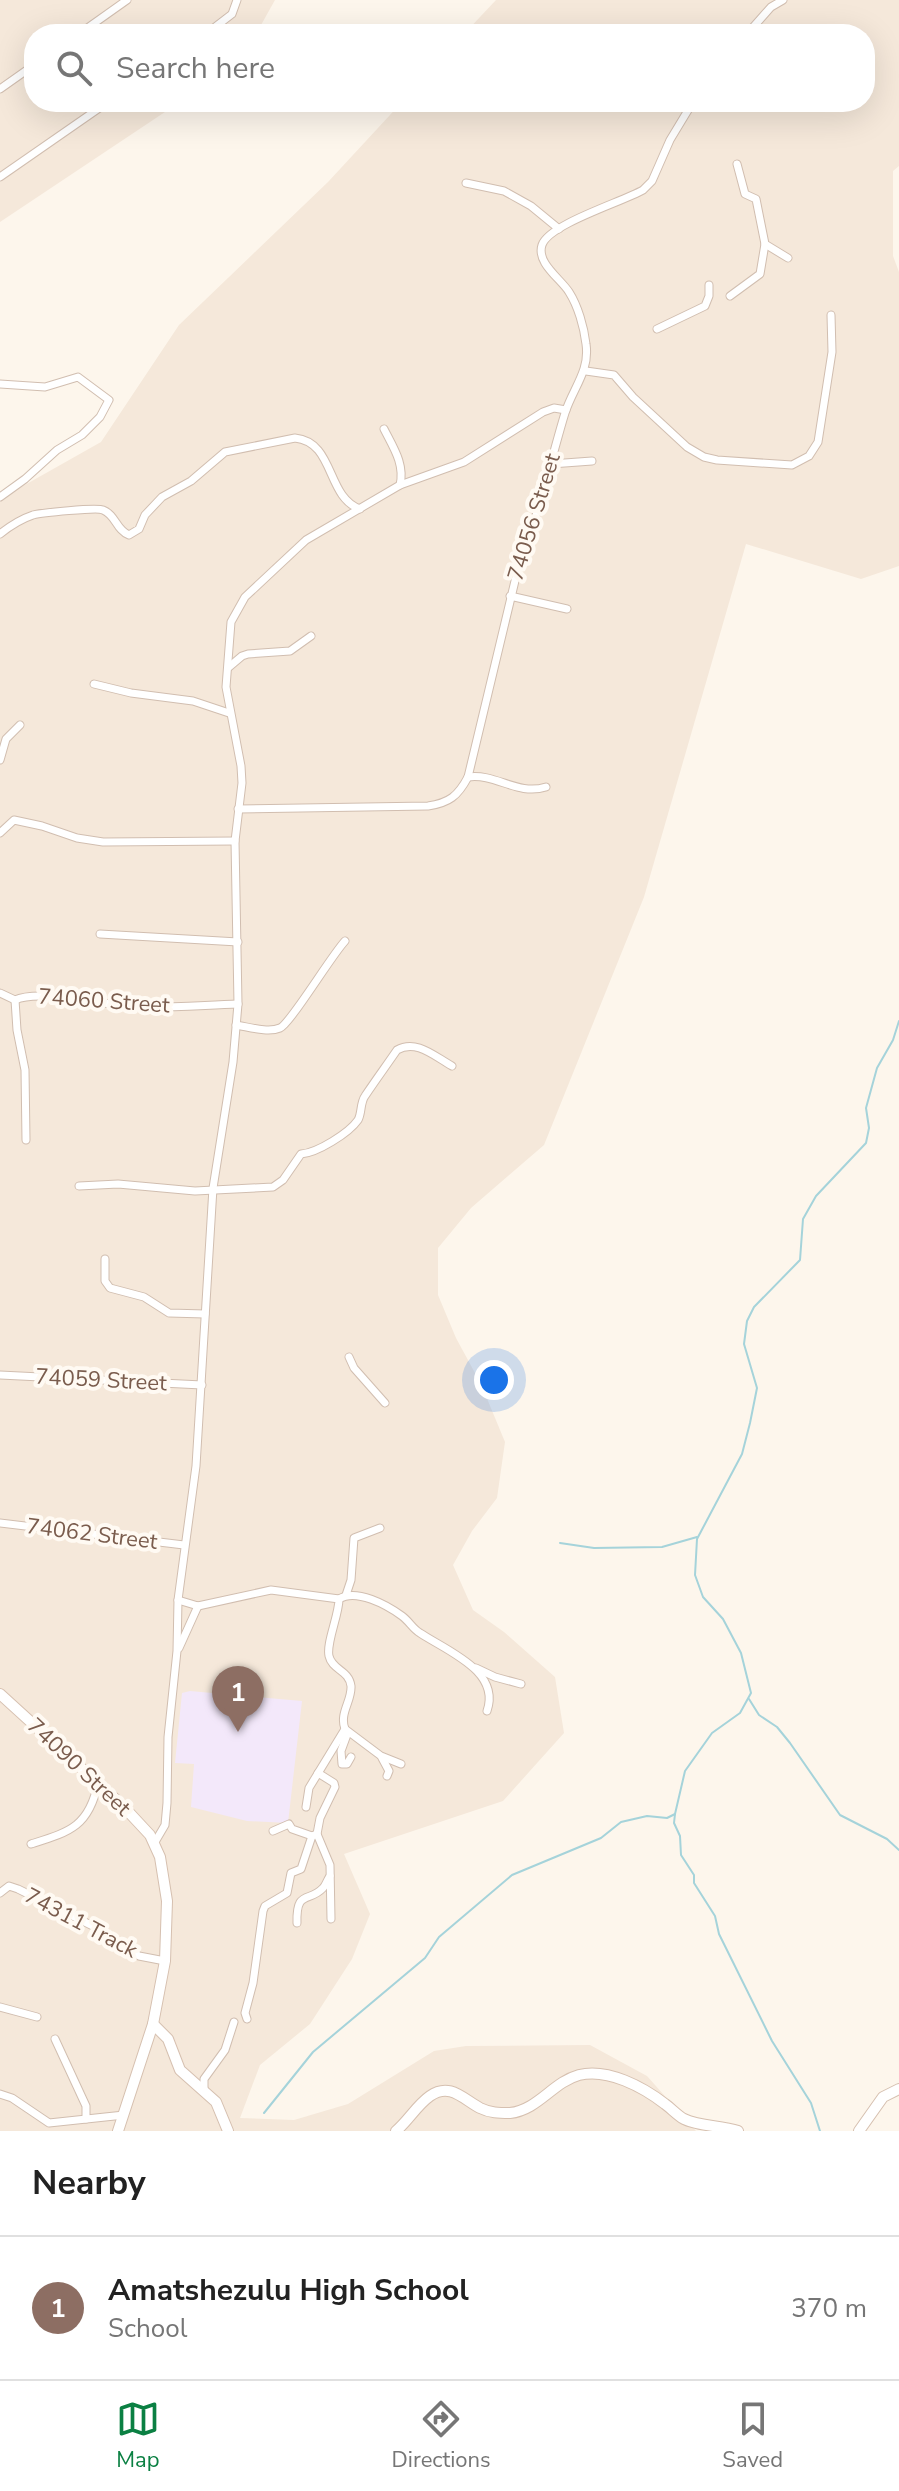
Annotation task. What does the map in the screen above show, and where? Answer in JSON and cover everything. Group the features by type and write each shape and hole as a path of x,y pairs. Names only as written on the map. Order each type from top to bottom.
{"street":[{"path":"93,24 127,0"},
{"path":"219,24 232,14 237,0"},
{"path":"756,24 771,7 783,0"},
{"path":"0,89 24,72"},
{"path":"0,177 94,112"},
{"path":"687,112 670,140 652,181 643,190 559,229 548,236 541,250 547,265 569,291 577,308 586,340 586,371 614,375 687,447 704,457 792,465 809,456 818,442 832,352 831,315"},
{"path":"730,296 760,274 765,244 756,199 745,194 737,164"},
{"path":"466,183 504,191 531,206 559,229"},
{"path":"765,244 788,258"},
{"path":"657,329 705,306 709,285"},
{"name":"74056 Street","path":"468,777 520,560 534,527 566,410 586,371"},
{"path":"0,384 45,387 78,377 109,400 100,417 82,435 57,450 0,497"},
{"path":"118,2131 153,2024 165,1961 167,1901 164,1870 155,1842 165,1825 178,1600 196,1466 213,1188 233,1062 238,1004 235,841 241,766 226,687 231,622 245,597 306,540 400,485 464,462 548,409 566,410"},
{"path":"384,429 399,459 400,485"},
{"path":"0,534 37,514 92,508 106,511 121,531 129,535 139,529 145,515 162,497 191,481 225,452 298,437 318,448 346,502 360,509"},
{"path":"551,464 592,461"},
{"path":"510,596 567,609"},
{"path":"228,668 242,656 290,651 311,636"},
{"path":"94,684 131,693 193,701 229,713"},
{"path":"0,760 6,739 20,725"},
{"path":"238,809 441,804 456,796 468,777 482,776 525,790 546,787"},
{"path":"0,833 14,820 103,842 235,841"},
{"path":"100,934 238,942"},
{"path":"236,1025 275,1029 287,1024 321,971 345,941"},
{"path":"0,993 15,1000"},
{"name":"74060 Street","path":"26,1140 25,1070 15,1000 41,995 138,1007 238,1004"},
{"path":"79,1186 118,1184 195,1191 273,1187 283,1180 301,1154 310,1153 342,1136 360,1118 362,1099 397,1050 416,1046 452,1066"},
{"path":"105,1259 105,1281 110,1288 144,1297 169,1313 205,1314"},
{"path":"349,1357 354,1368 385,1403"},
{"name":"74059 Street","path":"0,1375 202,1385"},
{"name":"74062 Street","path":"0,1523 184,1545"},
{"path":"380,1528 354,1538 351,1580 342,1597 328,1653 332,1663 348,1675 351,1687 342,1722 347,1731 381,1756 401,1764"},
{"path":"178,1600 198,1606 271,1590 362,1596 401,1615 416,1631 474,1668 521,1684"},
{"path":"177,1651 198,1606"},
{"path":"474,1668 491,1694 487,1711"},
{"name":"74090 Street","path":"0,1694 123,1806 155,1842"},
{"path":"347,1731 341,1751 342,1764 347,1764 351,1757"},
{"path":"306,1807 309,1788 347,1731"},
{"path":"381,1756 386,1764 387,1776"},
{"path":"247,2019 245,2013 253,1983 263,1911 265,1906 287,1893 291,1873 301,1869 326,1801 335,1787 334,1783 318,1773"},
{"path":"31,1844 73,1830 95,1799 98,1783"},
{"path":"273,1831 289,1824 292,1829 315,1835 329,1857 331,1919"},
{"path":"297,1923 301,1901 306,1895 320,1890 331,1874"},
{"name":"74311 Track","path":"0,1893 9,1886 18,1889 105,1932 139,1956 165,1961"},
{"path":"320,1890 330,1901"},
{"path":"0,2007 37,2017"},
{"path":"204,2090 204,2079 220,2061 234,2022"},
{"path":"153,2024 168,2039 180,2070 216,2102 228,2131"},
{"path":"55,2039 86,2106 86,2119"},
{"path":"396,2131 427,2098 441,2091 459,2094 481,2109 496,2114 517,2112 539,2101 566,2080 586,2074 621,2080 642,2089 691,2122 738,2131"},
{"path":"859,2131 883,2097 899,2089"},
{"path":"0,2094 12,2098 47,2122 124,2115"}],"shaded area":[{"path":"0,0 275,0 262,24 24,24 24,112 165,112 0,222"},
{"path":"496,0 899,0 899,166 893,171 893,256 899,272 899,566 861,579 746,544 644,897 544,1145 471,1208 438,1248 438,1295 505,1442 497,1498 472,1531 453,1565 473,1610 504,1632 555,1677 564,1733 503,1801 344,1854 370,1914 352,1959 310,2024 260,2065 240,2118 294,2120 348,2104 434,2051 466,2046 590,2045 647,2076 696,2131 0,2131 0,499 101,442 179,325 328,182 393,112 875,112 875,24 473,24"},
{"path":"190,1691 302,1701 288,1823 247,1821 191,1807 194,1764 175,1763 182,1693"}],"waterway":[{"path":"820,2131 811,2103 772,2041 719,1934 715,1916 694,1883 694,1875 681,1855 680,1836 674,1823 685,1771 712,1733 740,1713 751,1693 741,1653 723,1619 703,1597 695,1575 697,1539 742,1454 750,1423 757,1388 744,1344 747,1321 754,1307 800,1260 803,1219 816,1196 866,1143 869,1128 866,1108 877,1068 893,1040 899,1021"},
{"path":"560,1543 594,1548 662,1547 697,1537"},
{"path":"749,1699 759,1715 777,1727 790,1743 840,1815 887,1839 899,1850"},
{"path":"264,2113 313,2052 425,1958 439,1937 512,1875 601,1838 621,1822 647,1816 667,1818 675,1814"}],"place":[{"name":"Amatshezulu High School","path":"238,1732"}]}
